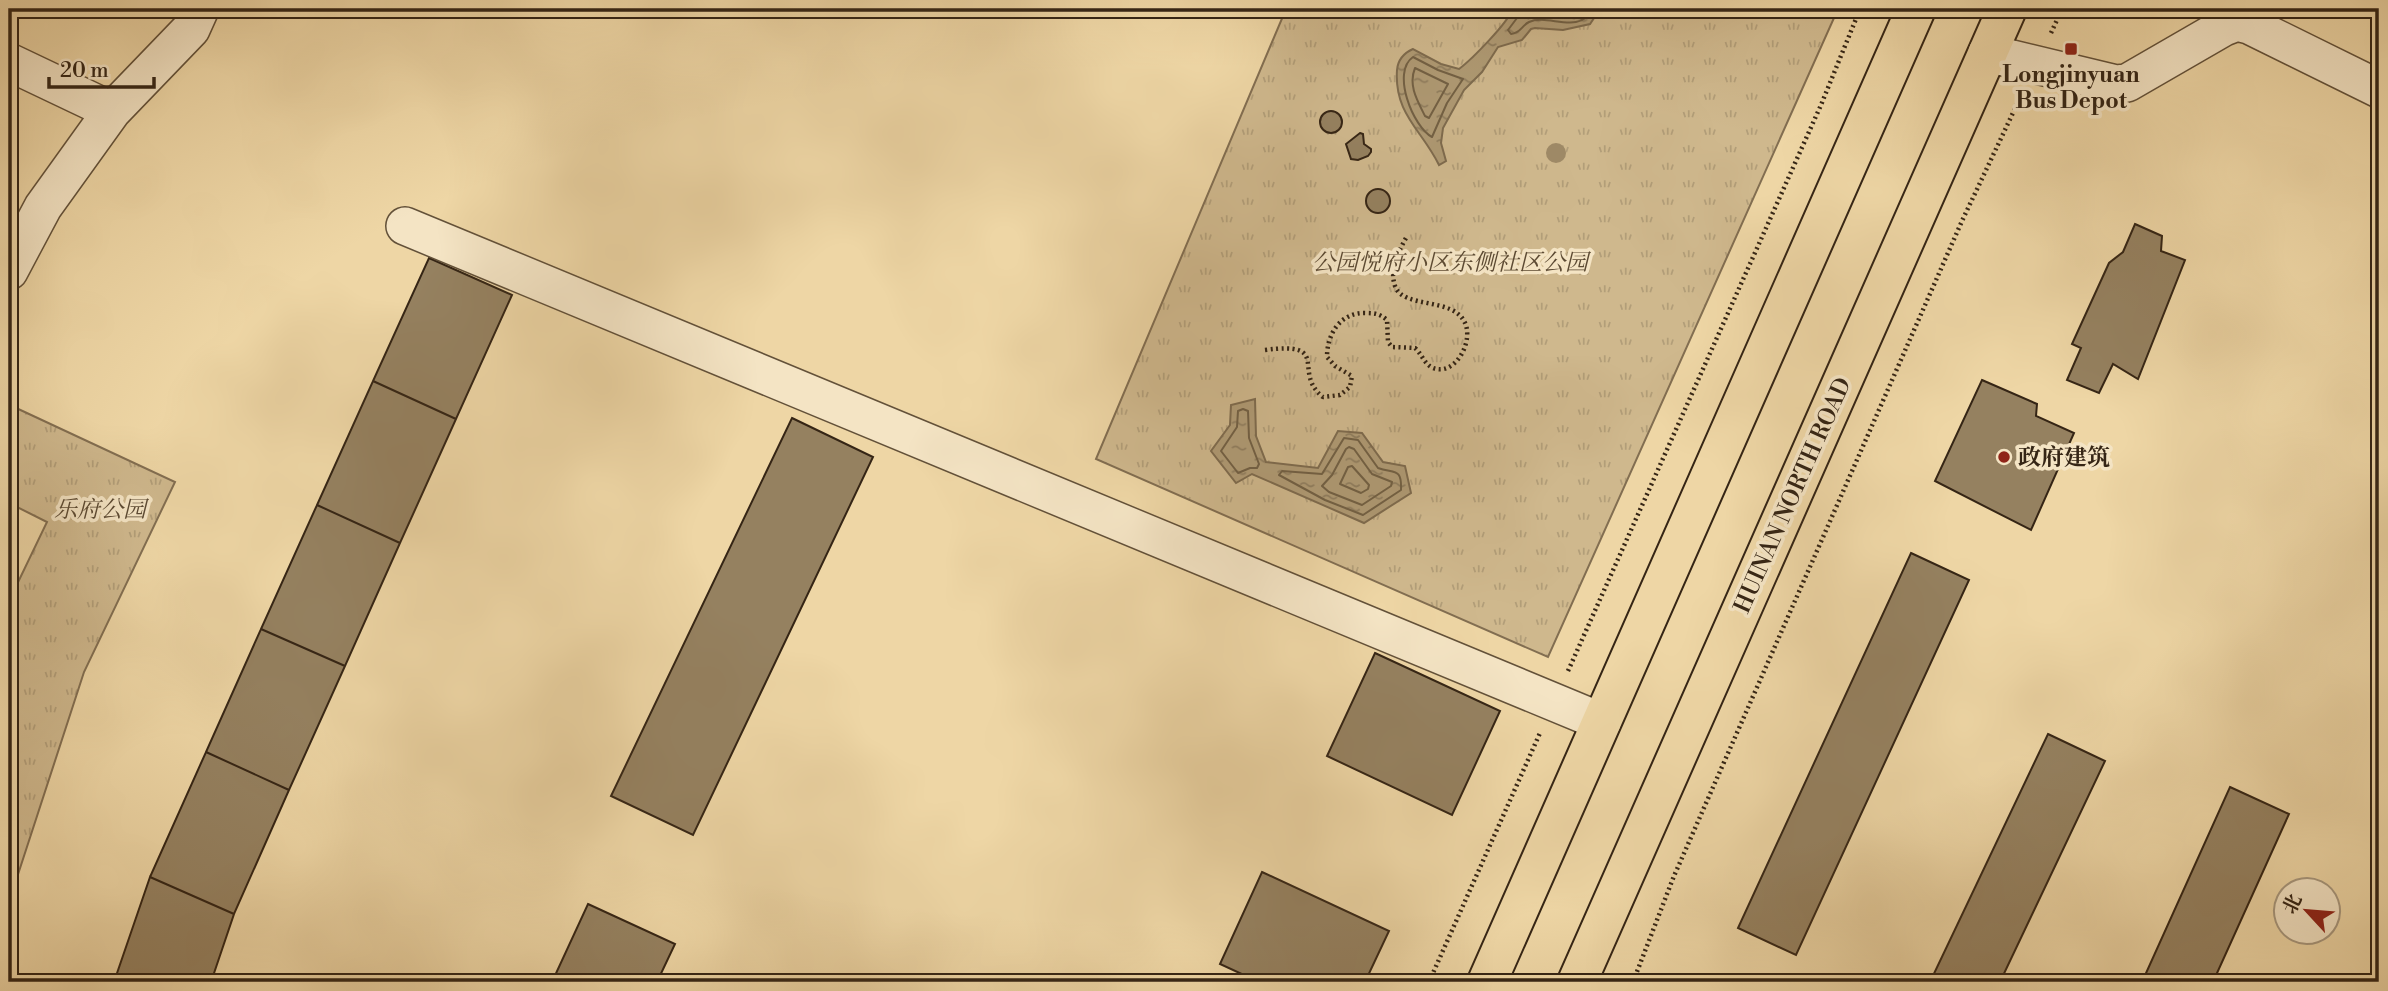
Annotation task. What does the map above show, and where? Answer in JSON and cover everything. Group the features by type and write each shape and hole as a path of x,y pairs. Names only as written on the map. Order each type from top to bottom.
{"main road":[{"path":"1487,982 1916,9"},
{"name":"HUINAN NORTH ROAD","path":"1577,982 2007,9"}],"street":[{"path":"9,271 43,207 112,111 191,29 200,9"},
{"path":"1987,53 2116,84 2127,83 2237,22 2249,25 2379,89"},
{"path":"9,62 112,111"},
{"path":"405,226 1602,722"}],"path":[{"path":"1429,982 1821,105 1860,9"},
{"path":"1633,982 1679,863 1962,221 2062,9"},
{"path":"1265,349 1287,347 1303,350 1307,355 1313,386 1317,392 1323,397 1340,395 1350,387 1352,376 1335,366 1327,357 1330,335 1338,323 1356,312 1375,313 1387,320 1388,342 1392,347 1415,348 1434,369 1448,368 1454,364 1467,340 1466,324 1462,317 1451,308 1403,295 1394,285 1394,263 1407,236"}],"green space":[{"name":"公园悦府小区东侧社区公园","path":"1286,9 1838,9 1548,657 1096,459"},
{"name":"乐府公园","path":"14,407 175,482 84,672 9,902 9,601 47,522 9,503 9,417"}],"water":[{"path":"1512,9 1600,9 1590,24 1563,30 1531,29 1522,40 1498,47 1482,72 1464,90 1443,128 1441,143 1446,161 1439,165 1404,110 1397,85 1399,63 1404,55 1413,49 1441,64 1459,69 1498,31"},
{"path":"1255,399 1256,436 1266,462 1318,468 1338,431 1362,433 1383,462 1405,466 1411,493 1364,523 1252,474 1236,483 1211,451 1230,425 1231,405"}],"building":[{"path":"1331,111 1339,114 1342,122 1339,130 1331,133 1323,130 1320,122 1323,114"},
{"path":"1360,133 1371,152 1358,160 1351,159 1346,144"},
{"path":"1378,189 1389,196 1390,201 1383,212 1378,213 1367,206 1366,201 1373,190"},
{"name":"政府建筑","path":"2135,224 2162,236 2161,251 2185,260 2138,379 2113,364 2099,393 2067,380 2081,348 2072,344 2109,263 2123,252"},
{"path":"429,258 512,295 456,419 373,381"},
{"name":"政府建筑","path":"1982,380 2037,404 2036,416 2074,433 2031,530 1935,481"},
{"path":"373,381 456,419 400,543 317,505"},
{"path":"792,418 873,457 693,835 611,796"},
{"path":"317,505 400,543 345,666 261,629"},
{"path":"1911,553 1969,580 1796,955 1738,928"},
{"path":"261,629 345,666 289,790 206,752"},
{"path":"1375,653 1500,711 1452,815 1327,756"},
{"path":"2048,734 2105,761 2000,982 1930,982"},
{"path":"206,752 289,790 234,914 150,877"},
{"path":"2230,787 2289,814 2213,982 2142,982"},
{"path":"1262,872 1389,931 1365,982 1259,982 1220,964"},
{"path":"150,877 234,914 211,982 114,982"},
{"path":"588,904 675,944 657,982 552,982"}],"place":[{"name":"Longjinyuan Bus Depot","path":"2071,49"},
{"name":"政府建筑","path":"2004,457"}]}
